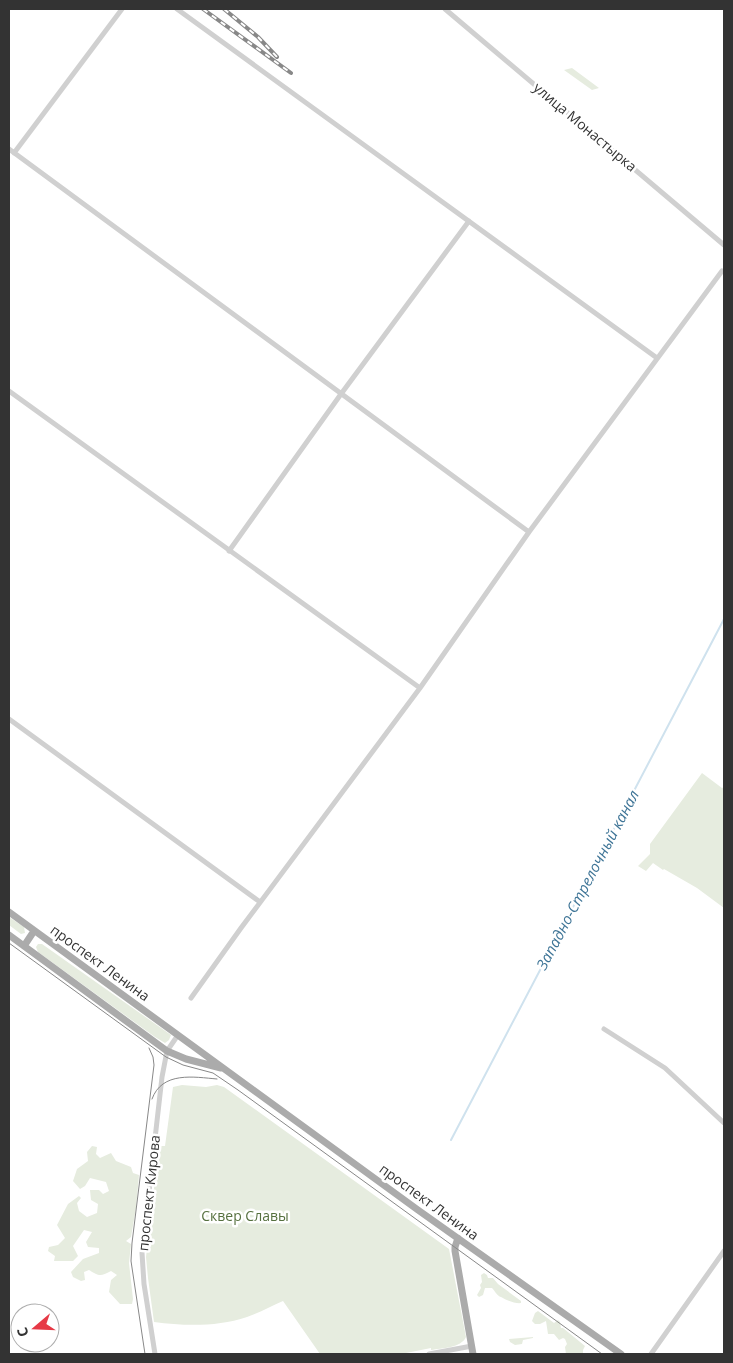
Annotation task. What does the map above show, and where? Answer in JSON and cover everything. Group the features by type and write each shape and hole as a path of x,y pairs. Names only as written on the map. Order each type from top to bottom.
{"main road":[{"name":"проспект Ленина","path":"9,912 621,1354"},
{"path":"24,946 34,931"},
{"name":"проспект Ленина","path":"9,935 167,1052 186,1060 224,1069"},
{"path":"458,1238 455,1251 473,1354"}],"street":[{"path":"14,153 122,9"},
{"path":"177,9 656,358"},
{"name":"улица Монастырка","path":"445,9 724,245"},
{"path":"9,149 529,532"},
{"path":"230,551 341,394 469,221"},
{"path":"191,998 260,902 420,688 529,532 722,271"},
{"path":"9,391 420,688"},
{"path":"9,719 260,902"},
{"path":"604,1029 664,1068 724,1123"},
{"name":"проспект Кирова","path":"155,1354 144,1284 142,1254 162,1077 167,1052 178,1035"},
{"path":"651,1354 724,1251"},
{"path":"429,1354 472,1346"}],"green space":[{"path":"572,68 599,88 592,90 564,70"},
{"path":"702,773 722,788 724,787 724,908 697,888 653,863 646,871 638,866 650,854 650,844"},
{"path":"9,917 24,927 25,933 21,934 9,925"},
{"path":"38,944 42,944 171,1035 169,1040 165,1043 155,1037 38,952 36,947"},
{"name":"Сквер Славы","path":"182,1085 206,1087 217,1085 224,1087 449,1249 466,1337 464,1341 451,1347 431,1350 431,1348 401,1354 320,1354 283,1301 252,1315 224,1323 189,1325 154,1322 146,1257 159,1146 165,1146 173,1087"},
{"path":"92,1146 97,1147 96,1154 100,1158 111,1153 116,1161 131,1167 133,1173 139,1175 131,1237 126,1241 131,1244 129,1263 132,1304 120,1304 109,1292 111,1280 117,1275 111,1271 100,1275 89,1270 84,1272 85,1280 81,1281 73,1277 71,1272 83,1259 99,1253 99,1248 88,1247 86,1242 92,1232 84,1230 73,1246 78,1256 73,1261 54,1261 55,1256 48,1251 49,1247 58,1245 65,1238 57,1225 68,1204 79,1196 81,1198 77,1203 79,1211 87,1217 97,1213 98,1204 91,1200 90,1190 99,1190 103,1194 109,1191 106,1182 90,1178 85,1186 80,1189 73,1181 77,1169 88,1161 87,1152"},
{"path":"484,1273 488,1278 493,1278 521,1303 511,1302 497,1295 492,1288 485,1288 483,1295 479,1297 477,1295 481,1288 481,1275"},
{"path":"538,1311 554,1323 558,1320 561,1328 585,1346 583,1354 566,1354 565,1347 567,1344 565,1339 559,1340 554,1334 548,1334 546,1321 535,1324 532,1321 535,1313"},
{"path":"533,1337 523,1340 522,1344 515,1345 509,1339"}],"waterway":[{"name":"Западно-Стрелочный канал","path":"451,1140 724,619"}],"tram line":[{"path":"9,943 166,1057 183,1065 213,1073 238,1090 602,1354"},
{"path":"145,1354 131,1261 154,1065 149,1048"},
{"path":"152,1099 157,1090 171,1080 189,1077 217,1079"}],"railway":[{"path":"203,9 291,73"},
{"path":"224,9 258,37 277,57"}]}
